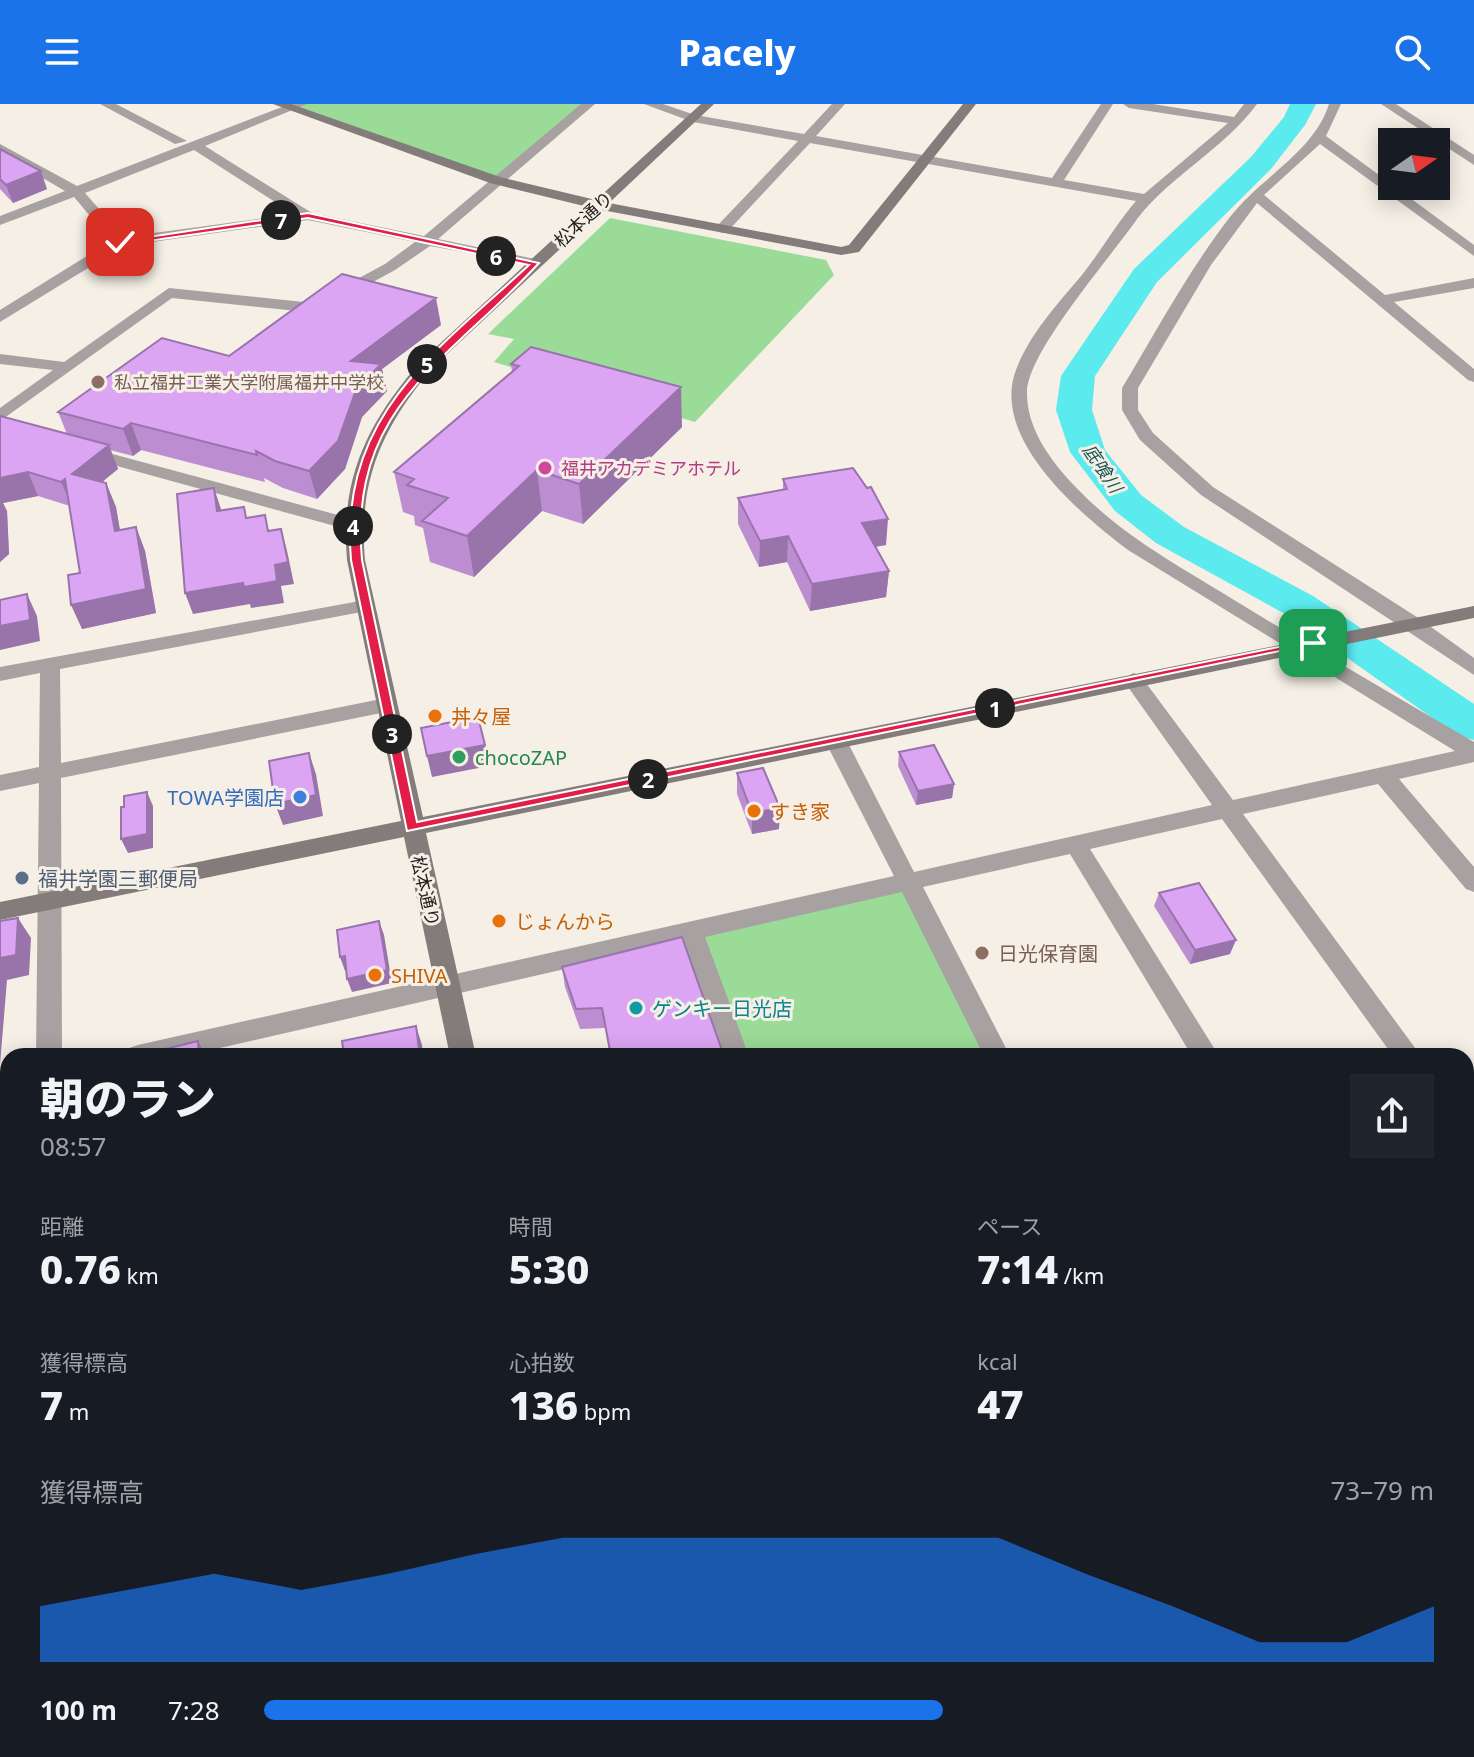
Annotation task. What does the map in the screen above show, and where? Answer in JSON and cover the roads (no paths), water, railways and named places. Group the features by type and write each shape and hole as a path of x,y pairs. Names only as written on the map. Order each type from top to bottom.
{"street":[{"path":"106,104 187,143 308,216 535,263"},
{"path":"0,416 169,293 316,308 390,267 425,242 589,104"},
{"path":"650,104 693,118 1146,199"},
{"name":"松本通り","path":"461,1048 365,606 353,525 360,475 387,416 427,364 708,104"},
{"path":"722,229 839,104"},
{"path":"0,211 71,188 286,105 495,180 597,205 841,251 854,249 970,104"},
{"path":"1055,184 1107,104"},
{"path":"1129,104 1172,107 1238,121"},
{"path":"1251,104 1238,121 1146,199 1044,337 1023,372 1019,396 1024,423 1036,447 1064,483 1101,520 1141,551 1304,645 1474,753"},
{"path":"1351,104 1335,104 1324,129 1256,195 1205,261 1130,388 1130,410 1146,436 1207,491 1474,668"},
{"path":"1387,104 1474,161"},
{"path":"1317,136 1474,252"},
{"path":"0,148 71,188 120,242"},
{"path":"0,221 71,188"},
{"path":"1256,195 1474,377"},
{"path":"0,317 120,242 308,216"},
{"path":"1382,300 1474,283"},
{"path":"0,359 68,367"},
{"path":"61,445 353,525"},
{"path":"0,674 365,606"},
{"path":"0,911 1474,612"},
{"path":"49,1048 50,665"},
{"path":"1133,680 1402,1048"},
{"path":"0,783 386,705"},
{"path":"836,741 993,1048"},
{"path":"233,1046 447,987 1474,753"},
{"path":"1383,775 1474,883"},
{"path":"1076,845 1201,1048"},
{"path":"691,932 733,1048"}],"waterway":[{"name":"底喰川","path":"1303,104 1296,119 1261,163 1145,276 1078,376 1074,410 1088,452 1128,503 1170,535 1299,605 1474,725"}],"place":[{"name":"私立福井工業大学附属福井中学校","path":"98,382"},
{"name":"福井アカデミアホテル","path":"545,468"},
{"name":"丼々屋","path":"435,716"},
{"name":"chocoZAP","path":"459,757"},
{"name":"TOWA学園店","path":"300,797"},
{"name":"すき家","path":"754,811"},
{"name":"福井学園三郵便局","path":"22,878"},
{"name":"じょんから","path":"499,921"},
{"name":"日光保育園","path":"982,953"},
{"name":"SHIVA","path":"375,975"},
{"name":"ゲンキー日光店","path":"636,1008"}]}
